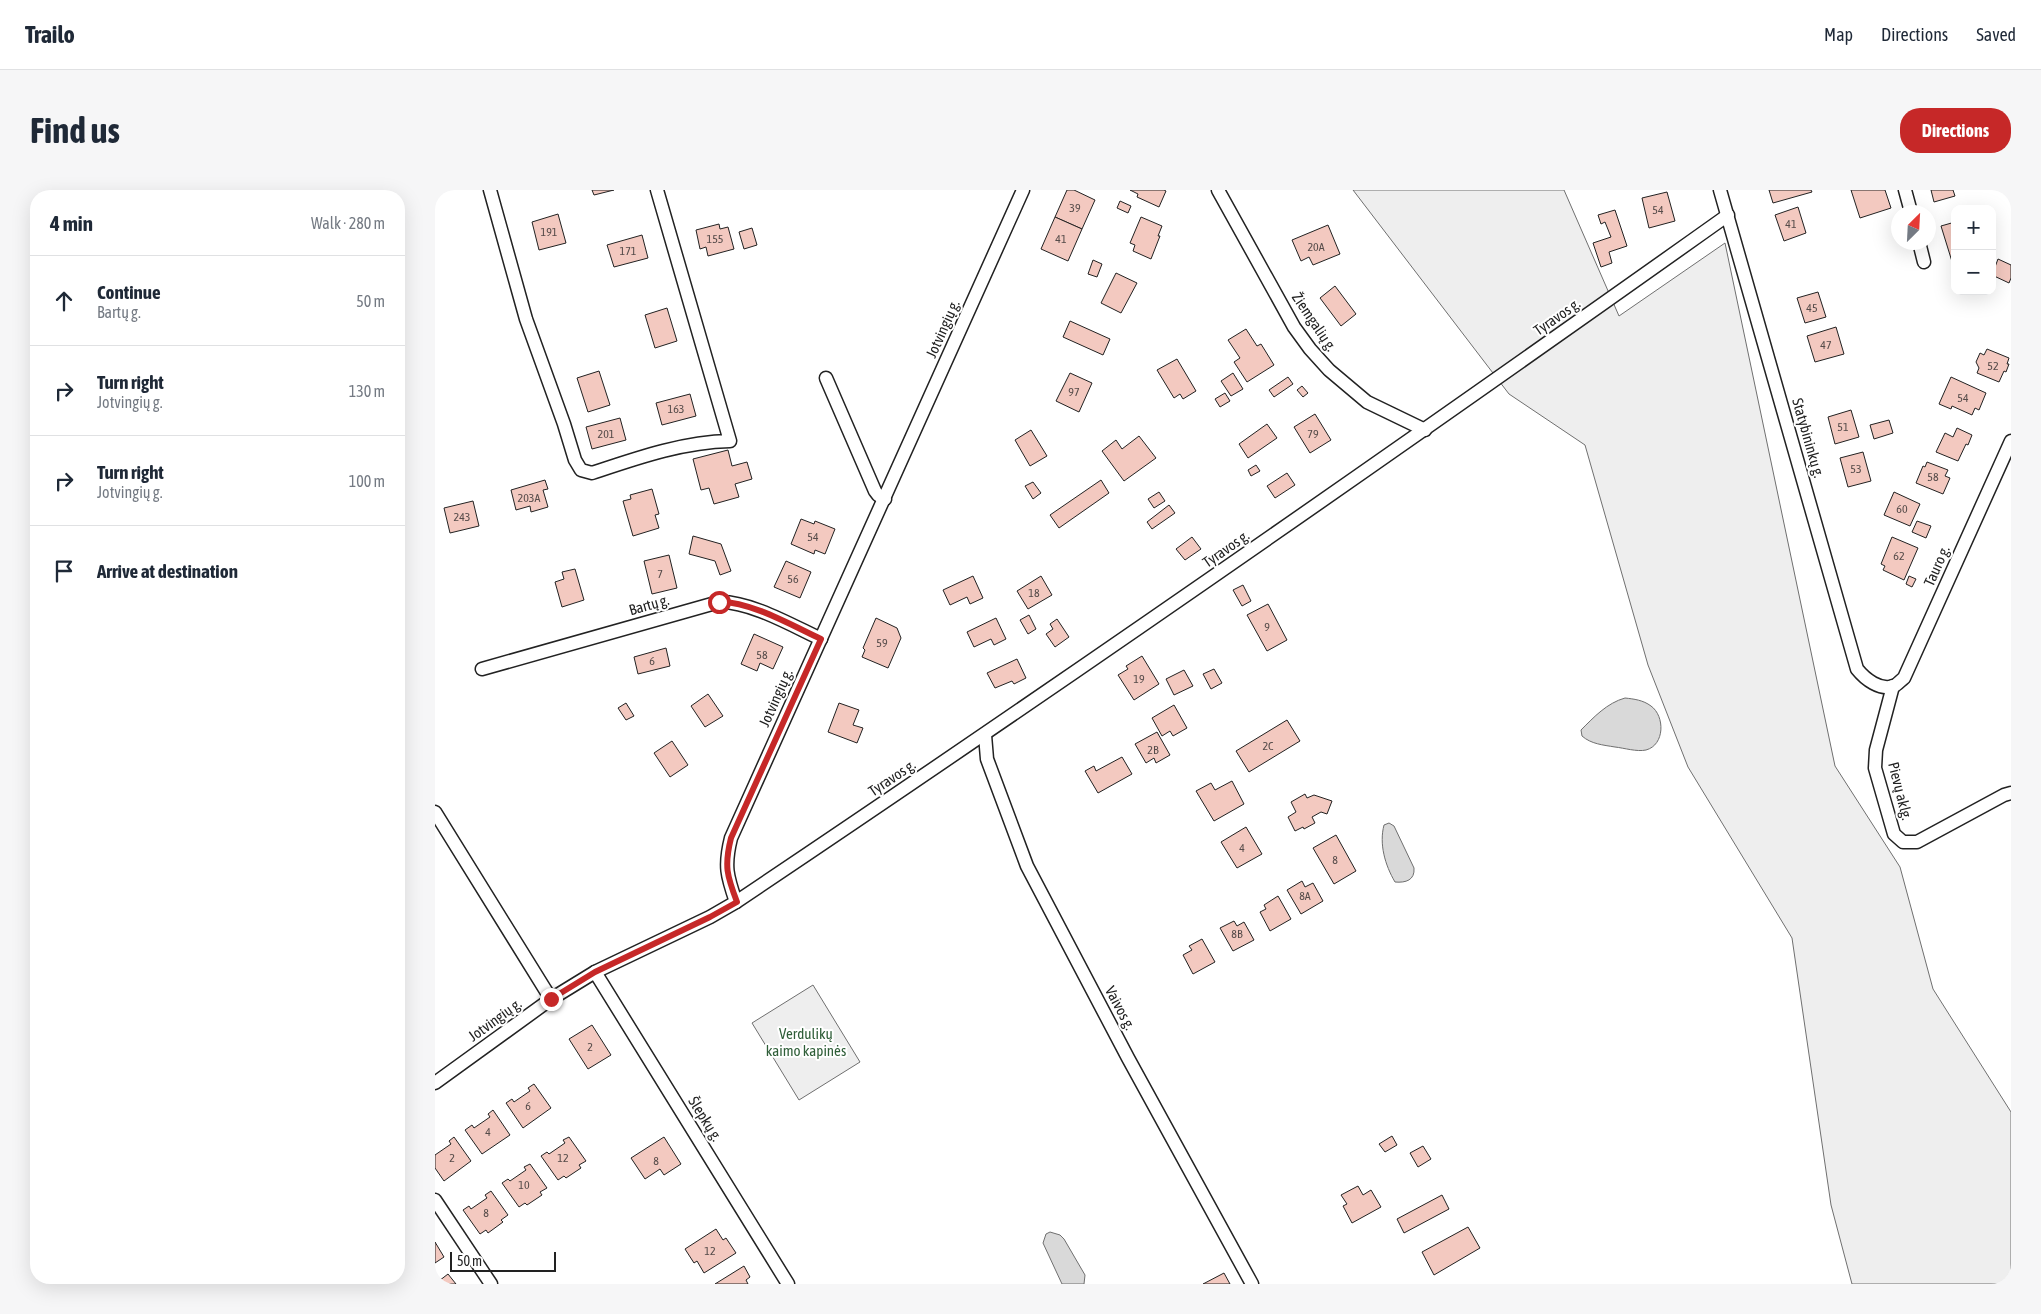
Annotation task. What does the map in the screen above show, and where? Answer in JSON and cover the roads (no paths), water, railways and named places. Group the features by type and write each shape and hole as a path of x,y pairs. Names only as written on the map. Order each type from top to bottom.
{"street":[{"path":"490,190 526,319 575,460 581,470 592,473 656,452 711,441 730,441 657,190"},
{"name":"Jotvingių g.","path":"435,1083 551,999 595,972 710,917 737,902 727,878 727,856 731,838 1023,190"},
{"name":"Žiemgalių g.","path":"1218,190 1294,327 1310,349 1329,370 1367,402 1425,430"},
{"name":"Statybininkų g.","path":"1720,190 1857,670 1865,679 1879,686 1893,686"},
{"path":"1905,190 1909,205"},
{"name":"Tyravos g.","path":"737,902 985,735 1425,430 1728,215"},
{"path":"1921,250 1924,262"},
{"path":"826,378 875,491 885,499"},
{"name":"Tauro g.","path":"1893,686 1904,678 2011,441"},
{"name":"Bartų g.","path":"482,669 719,602 733,602 748,607 821,639"},
{"name":"Pievų aklg.","path":"1893,686 1876,750 1875,768 1894,834 1903,842 1917,842 2011,793"},
{"name":"Vaivos g.","path":"985,735 987,759 1027,866 1128,1058 1252,1284"},
{"path":"435,812 551,999"},
{"name":"Šlepkų g.","path":"595,972 787,1284"},
{"path":"435,1200 491,1284"}],"park label":[{"name":"Verdulikų kaimo kapinės","path":"806,1042"}]}
